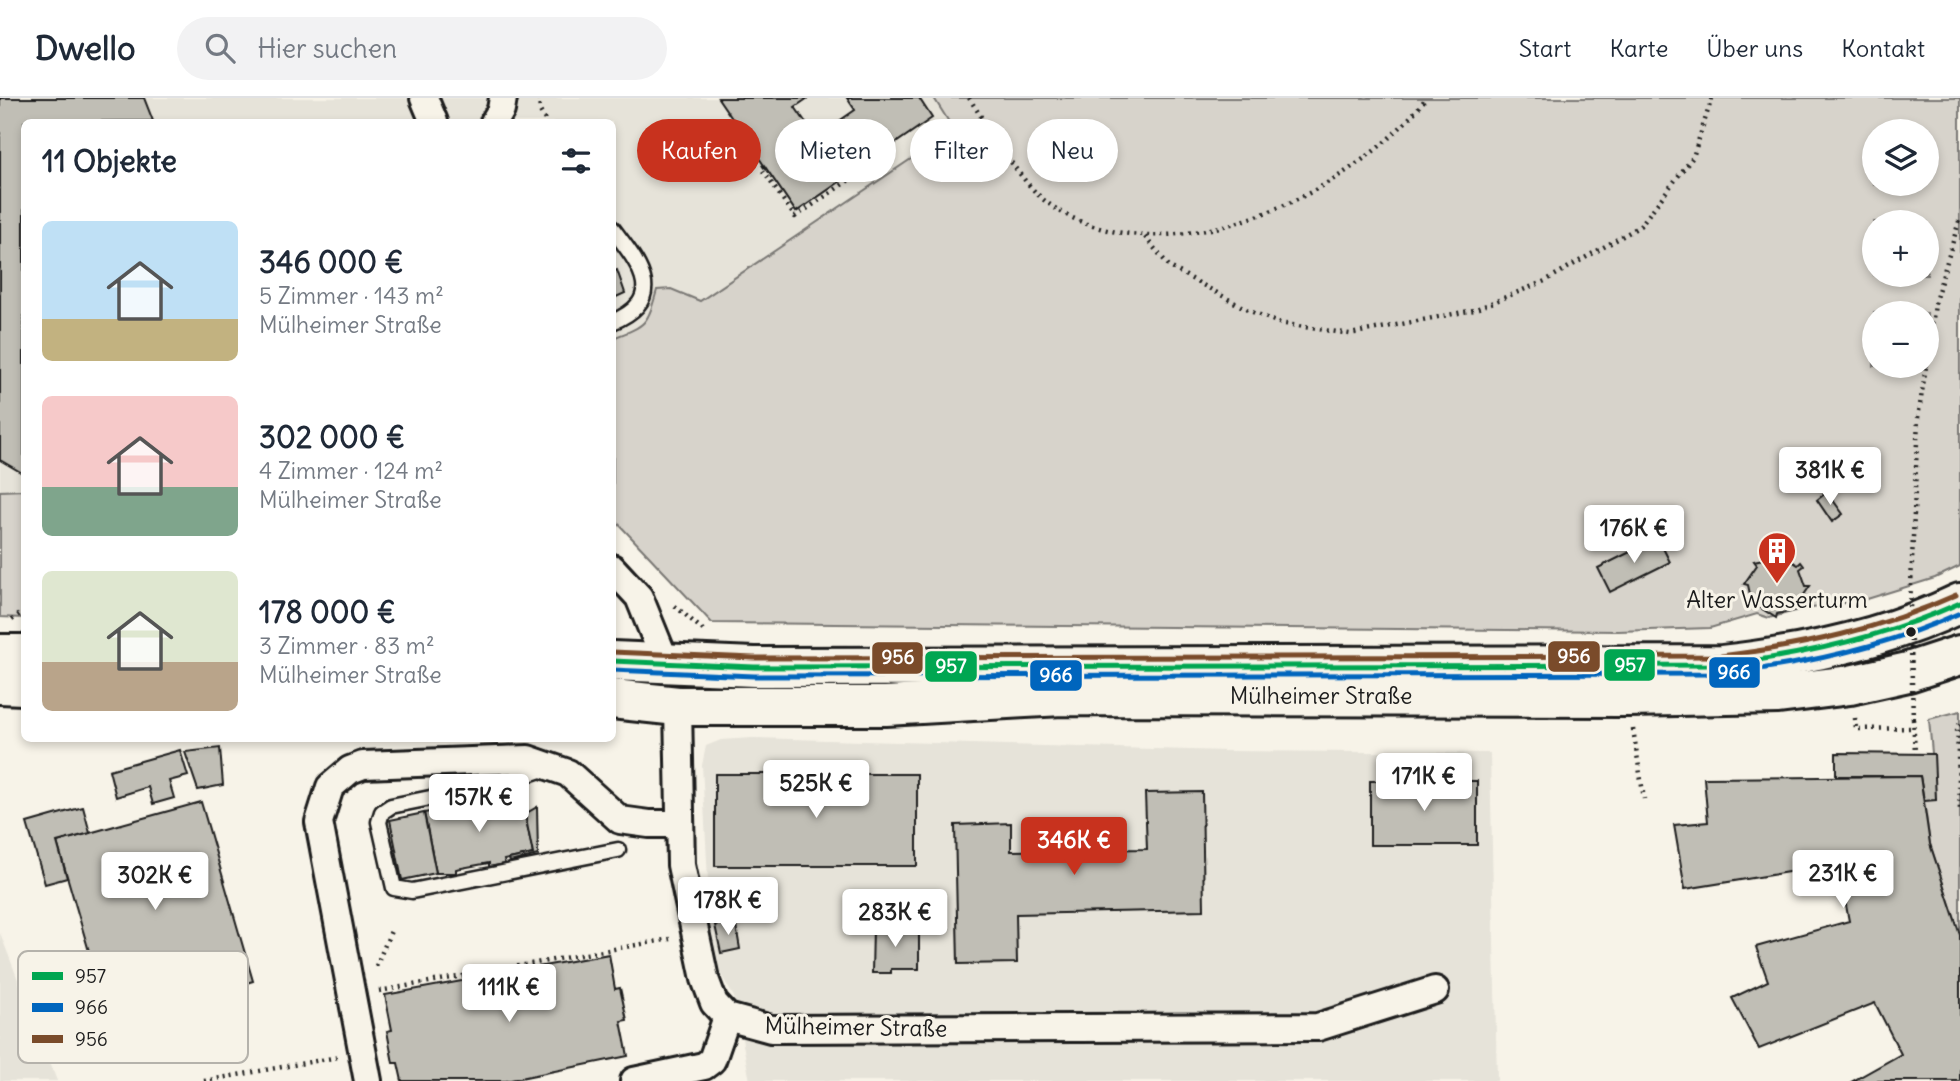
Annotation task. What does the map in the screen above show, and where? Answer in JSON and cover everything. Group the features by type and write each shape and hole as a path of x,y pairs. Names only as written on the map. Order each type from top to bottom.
{"main road":[{"name":"Mülheimer Straße","path":"616,661 667,666 1722,664 1810,652 1882,633 1960,603"},
{"path":"0,654 21,654"},
{"name":"Mülheimer Straße","path":"616,699 678,706 886,706 1062,696 1628,697 1778,694 1850,685 1908,672 1960,655"},
{"path":"667,666 678,706"},
{"path":"0,684 21,685"}],"street":[{"path":"424,98 433,119"},
{"path":"496,119 503,98"},
{"path":"616,572 639,597 667,666"},
{"path":"635,1081 704,1066 712,1060 727,1017 709,992 681,865 678,706"},
{"path":"368,1081 319,822 330,787 350,770 393,761 528,759 568,773 620,820 680,824"},
{"name":"Mülheimer Straße","path":"727,1017 771,1029 1318,1027 1435,990"}],"lane":[{"path":"616,234 643,271 644,287 639,304 628,315 616,320"},
{"path":"550,767 499,784 391,806 382,812 379,822 394,888 412,891 618,850"}],"path":[{"path":"539,98 540,111 544,119"},
{"path":"969,98 1014,165 1048,204 1094,227 1145,237 1207,232 1308,193 1361,160 1410,119 1426,98"},
{"path":"1145,237 1170,267 1250,311 1279,323 1350,334 1474,310 1545,281 1640,226 1693,157 1712,98"},
{"path":"764,166 761,168 795,217 846,182"},
{"path":"1936,301 1960,218"},
{"path":"1915,752 1910,609 1918,418 1924,378"},
{"path":"1628,697 1644,799"},
{"path":"1960,724 1957,727 1960,811"},
{"path":"1856,729 1913,728"},
{"path":"375,971 391,931"},
{"path":"374,992 695,935"},
{"path":"204,1081 363,1052"}],"shaded area":[{"path":"0,98 934,98 947,119 910,119 910,160 896,169 896,119 775,119 775,182 877,182 700,301 671,289 649,319 638,328 616,337 616,119 21,119 21,490 0,491"},
{"path":"934,98 1960,98 1960,566 1935,578 1864,600 1799,610 1769,618 1757,614 1710,628 1618,631 712,623 616,521 616,337 644,322 657,290 671,289 700,301 877,182 896,182 896,169 910,160 910,182 1013,182 1013,119 947,119"},
{"path":"21,490 21,618 0,617 0,491"},
{"path":"1960,711 1960,935 1930,844 1924,801 1936,799 1929,719"},
{"path":"752,738 1227,751 1490,753 1497,1081 750,1081 734,997 720,973 710,919 702,765 706,746 721,740"},
{"path":"0,933 18,980 18,1063 50,1063 57,1081 0,1081"}],"building":[{"path":"0,98 144,98 152,119 21,119 21,472 0,460"},
{"path":"718,98 808,98 795,107 803,119 775,119 775,181 761,161 761,119 732,119"},
{"path":"847,98 919,98 932,118 910,119 910,133 896,143 896,119 842,119 855,110"},
{"path":"775,182 839,182 796,212"},
{"path":"616,270 625,293 616,297"},
{"path":"1827,492 1843,514 1832,522 1817,500"},
{"path":"1658,538 1670,562 1610,592 1598,568"},
{"name":"Alter Wasserturm","path":"1778,552 1798,565 1801,562 1804,566 1800,569 1806,586 1810,586 1797,605 1800,609 1777,614 1776,618 1756,605 1753,608 1748,585 1744,584 1757,565 1754,561 1777,556"},
{"path":"220,748 223,785 198,790 185,752"},
{"path":"180,750 188,776 169,781 174,798 153,804 148,787 116,797 109,770"},
{"path":"1836,753 1934,754 1936,800 1924,801 1920,776 1836,776"},
{"path":"715,774 917,774 917,866 715,866"},
{"path":"1920,776 1930,844 1960,935 1960,1081 1853,1081 1901,1054 1875,1003 1759,1049 1732,998 1768,981 1756,947 1849,921 1838,864 1685,889 1674,825 1708,822 1704,778"},
{"path":"1370,781 1477,781 1477,845 1370,845"},
{"path":"1202,792 1204,910 1016,914 1017,963 958,964 955,825 1011,823 1011,851 1147,849 1145,793"},
{"path":"521,794 533,854 504,860 505,864 489,867 489,863 456,869 456,873 436,873 424,813"},
{"path":"201,802 244,951 89,951 57,842"},
{"path":"83,807 90,833 57,842 67,878 45,884 27,823"},
{"path":"537,807 538,855 510,862 509,859 533,854 525,814"},
{"path":"424,813 436,873 402,880 390,820"},
{"path":"735,920 740,949 721,953 715,925"},
{"path":"873,928 919,928 919,969 891,969 891,973 872,973"},
{"path":"609,954 615,989 620,988 627,1020 621,1021 628,1056 506,1081 402,1081 398,1063 393,1063 387,1031 392,1030 385,995"},
{"path":"248,964 253,981 248,982"}],"transit line":[{"name":"956","path":"616,652 754,658 1721,656 1841,635 1928,607 1956,595"},
{"name":"957","path":"616,661 754,667 1722,665 1784,656 1844,643 1902,626 1960,603"},
{"name":"966","path":"616,670 754,676 1722,674 1843,653 1902,636 1960,613"}],"place":[{"name":"Alter Wasserturm","path":"1777,585"}]}
